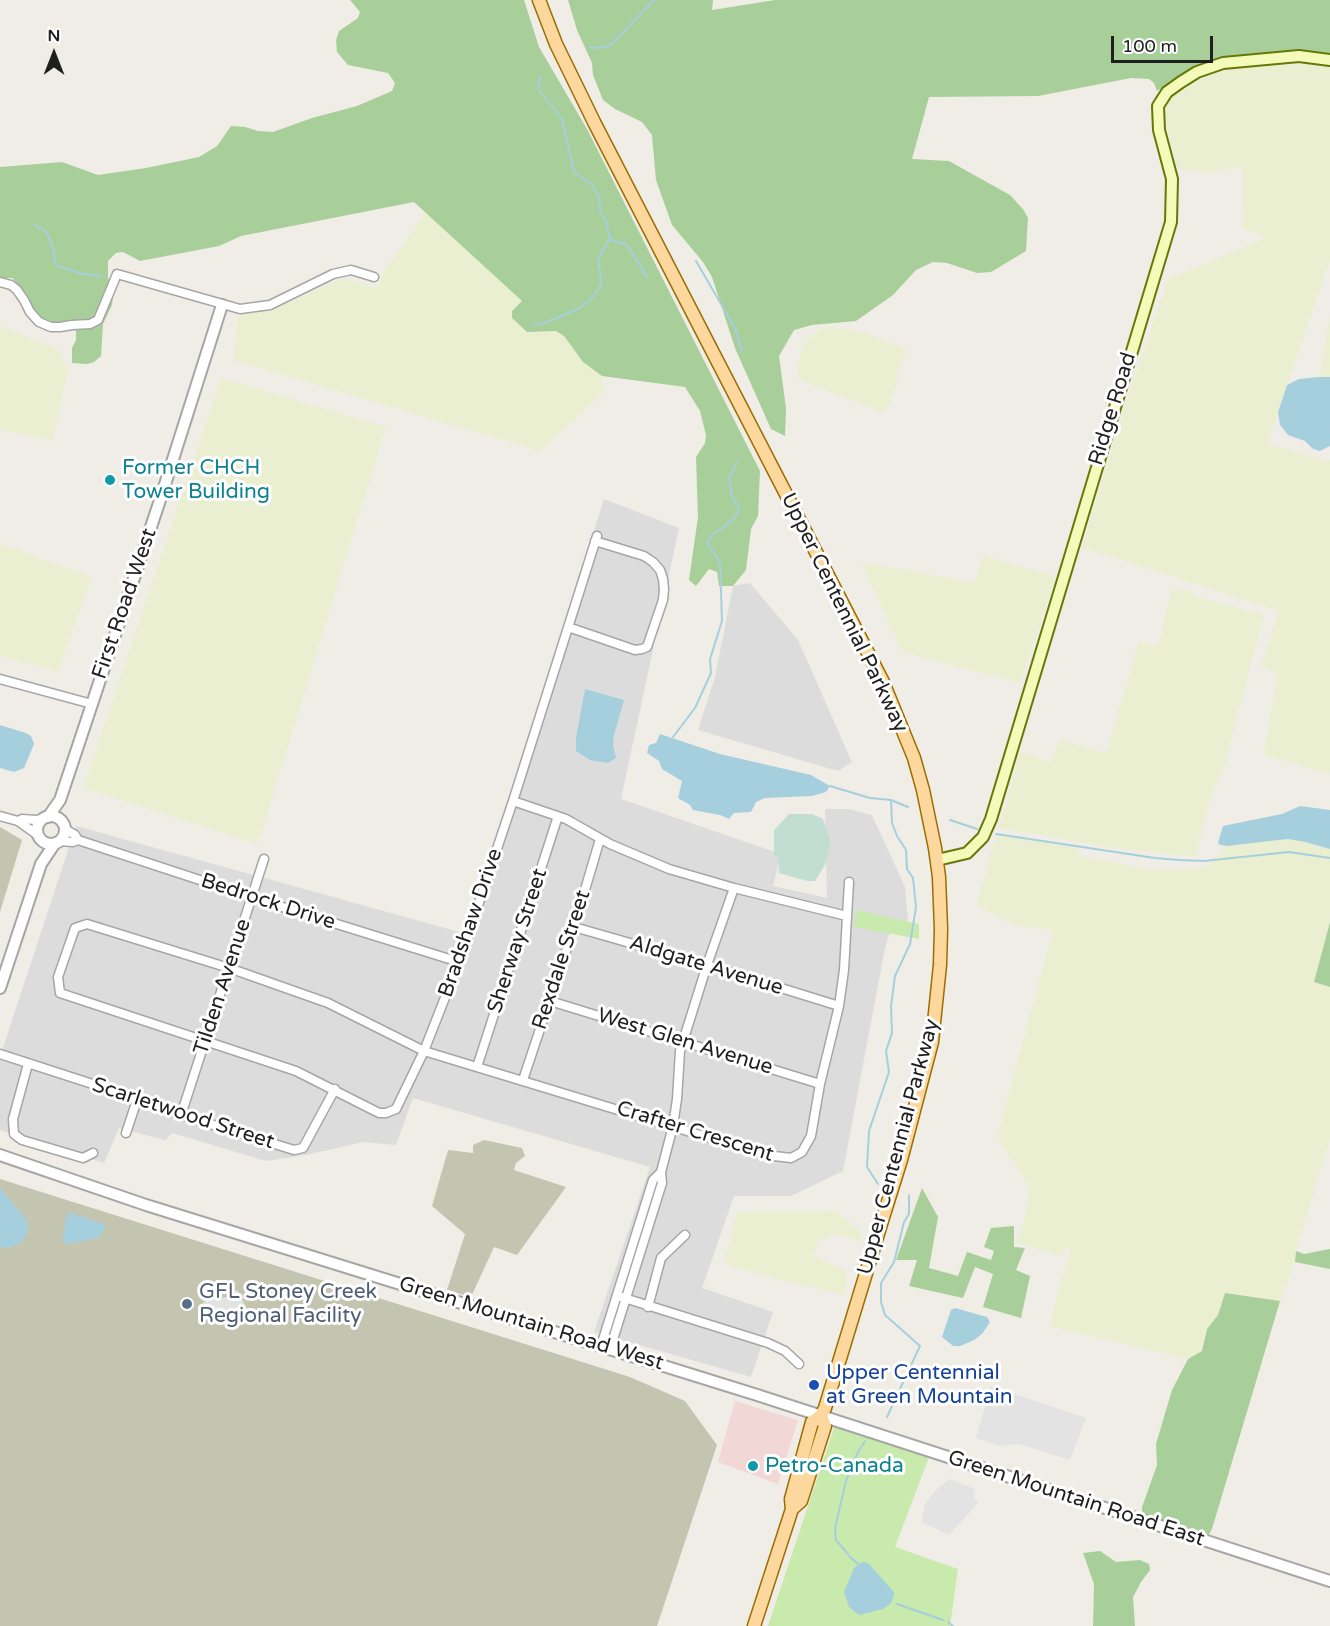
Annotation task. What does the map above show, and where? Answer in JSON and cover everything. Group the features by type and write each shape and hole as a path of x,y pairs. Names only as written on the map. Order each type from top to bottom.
{"main road":[{"name":"Upper Centennial Parkway","path":"539,0 556,44 595,124 883,682 914,758 937,860 941,929 932,1042 901,1160 821,1416 812,1422 791,1499 792,1509 754,1626"},
{"name":"Ridge Road","path":"937,860 968,853 983,837 991,819 1171,222 1172,180 1157,121 1161,99 1189,77 1223,63 1299,56 1330,60"}],"street":[{"path":"0,282 9,284 17,290 39,322 55,327 90,324 97,321 101,317 117,274 240,309 270,305 333,274 351,270 374,277"},
{"name":"First Road West","path":"40,864 38,826 60,800 162,495 222,304"},
{"name":"Bradshaw Drive","path":"230,968 87,924 75,928 58,977 60,993 296,1071 379,1113 396,1109 424,1051 459,962 513,801 596,538 644,556 660,570 664,589 663,600 647,647 635,650 568,627"},
{"path":"0,679 92,704"},
{"name":"First Road West","path":"0,988 40,864 62,838 60,800"},
{"path":"513,801 558,816 646,861 734,888 847,916"},
{"path":"0,816 18,821 52,816 63,825"},
{"name":"Sherway Street","path":"477,1067 558,816"},
{"path":"18,821 20,825 45,842 57,842"},
{"name":"Bedrock Drive","path":"63,825 78,840"},
{"name":"Rexdale Street","path":"523,1080 574,927 600,839"},
{"name":"Bedrock Drive","path":"57,842 78,840 459,962"},
{"name":"Tilden Avenue","path":"181,1115 264,859"},
{"name":"Crafter Crescent","path":"230,968 328,1003 424,1051 766,1155 791,1158 802,1152 811,1136 820,1084 839,1006 844,970 849,882"},
{"path":"605,1347 622,1297 653,1180 661,1172 673,1125 677,1099 677,1072 683,1042 734,888"},
{"name":"Aldgate Avenue","path":"574,927 839,1006"},
{"name":"West Glen Avenue","path":"550,1001 820,1084"},
{"name":"Scarletwood Street","path":"0,1054 181,1115 294,1150 303,1149 335,1089"},
{"path":"28,1064 13,1119 14,1134 22,1140 83,1158 93,1154"},
{"path":"126,1133 137,1100"},
{"name":"Green Mountain Road West","path":"0,1155 146,1204 821,1416"},
{"path":"648,1306 661,1258 685,1235"},
{"path":"622,1297 768,1343 785,1351 799,1364"},
{"name":"Green Mountain Road East","path":"821,1416 1330,1581"}],"shaded area":[{"path":"1308,61 1330,65 1330,260 1267,444 1330,461 1330,774 1264,755 1277,674 1261,667 1279,611 1082,547 1125,405 1168,279 1266,238 1243,228 1242,167 1206,173 1177,168 1163,112 1169,98 1206,74 1231,66"},
{"path":"426,212 523,302 512,311 513,319 527,332 556,331 565,336 583,362 602,376 604,392 540,451 233,360 238,317 247,311 288,303 341,278 378,288 384,272"},
{"path":"1330,316 1330,377 1319,377"},
{"path":"0,326 57,349 68,369 53,440 0,430"},
{"path":"832,327 863,332 907,350 899,370 896,387 884,413 799,380 797,372 805,343 818,330"},
{"path":"221,378 386,427 258,844 83,788"},
{"path":"604,499 679,528 621,799 781,854 773,886 827,898 825,809 848,809 872,815 905,887 908,921 894,920 885,948 843,1171 791,1196 734,1196 702,1288 773,1312 751,1377 594,1332 650,1167 413,1098 396,1145 363,1142 306,1155 266,1161 172,1133 165,1140 119,1128 104,1163 0,1130 0,1057 76,826 467,934"},
{"path":"0,544 92,577 58,671 0,656"},
{"path":"983,556 1056,576 1020,683 902,652 861,562 975,583"},
{"path":"750,583 798,640 852,762 838,771 698,730 715,677 733,586"},
{"path":"1187,589 1197,597 1264,615 1222,774 1212,791 1196,857 1109,847 999,828 1021,751 1051,763 1060,740 1106,753 1139,641 1158,646 1171,591"},
{"path":"789,814 812,814 823,819 830,840 829,849 825,865 815,881 779,873 778,857 774,855 774,830"},
{"path":"0,827 22,840 0,912"},
{"path":"999,836 1079,848 1079,856 1155,870 1191,869 1212,864 1227,846 1288,839 1330,849 1330,922 1314,982 1330,987 1330,1139 1296,1251 1295,1262 1280,1301 1225,1293 1218,1315 1207,1329 1202,1351 1188,1359 1049,1326 1071,1248 1065,1246 1062,1256 1016,1243 1025,1218 1029,1186 997,1137 1053,930 1013,925 977,905 993,845"},
{"path":"484,1140 522,1148 525,1156 516,1163 514,1170 566,1187 517,1255 494,1247 471,1297 447,1290 465,1234 432,1206 448,1150 473,1153 473,1145"},
{"path":"0,1179 630,1377 685,1401 717,1445 657,1626 0,1626"},
{"path":"836,1211 861,1232 861,1242 836,1234 819,1241 813,1256 847,1271 845,1295 724,1264 737,1212"},
{"path":"237,1290 247,1309 231,1318 205,1320 202,1304 205,1301 226,1297"},
{"path":"991,1386 1086,1418 1070,1460 1019,1444 1000,1446 976,1438"},
{"path":"735,1401 798,1420 778,1484 718,1462"},
{"path":"949,1479 975,1489 973,1496 978,1503 949,1535 922,1522 925,1504 934,1492"}],"green space":[{"path":"350,0 524,0 539,47 587,129 760,471 758,516 751,529 746,570 733,586 719,586 717,572 709,569 696,586 689,580 698,517 696,457 705,443 706,435 700,411 685,387 602,376 583,362 564,336 556,331 527,332 512,318 512,311 522,301 414,202 241,236 219,246 140,261 123,252 116,253 108,261 108,277 113,297 112,305 103,324 101,356 87,364 72,363 72,348 76,340 76,331 40,317 32,309 22,288 12,278 0,278 0,167 62,162 98,175 146,168 199,157 217,146 231,126 273,132 312,118 357,106 392,91 395,83 388,73 348,65 337,52 336,40 339,31 358,18 360,12"},
{"path":"568,0 713,0 712,10 775,0 1330,0 1330,57 1308,52 1246,54 1201,64 1157,91 1154,83 1149,79 1131,78 1038,96 929,97 912,159 949,161 1010,195 1028,218 1026,251 991,272 977,273 947,263 933,262 916,270 893,295 856,321 812,325 794,330 779,356 786,408 785,436 771,429 735,348 712,277 703,262 672,225 656,180 652,135 642,122 615,109 603,100 593,75 592,63 577,30"},
{"path":"856,910 919,924 919,939 854,927"},
{"path":"1330,922 1330,987 1314,982"},
{"path":"922,1188 938,1217 929,1268 958,1276 967,1252 991,1260 994,1251 984,1247 991,1228 1014,1226 1014,1247 1025,1248 1016,1270 1030,1276 1021,1318 983,1307 993,1274 975,1267 963,1298 909,1286 917,1260 896,1260"},
{"path":"1330,1249 1330,1269 1295,1262 1296,1251 1304,1254"},
{"path":"1225,1293 1280,1301 1212,1529 1207,1538 1142,1522 1142,1507 1157,1465 1156,1444 1172,1390 1188,1359 1202,1351 1207,1329 1218,1315"},
{"path":"835,1425 929,1457 895,1547 958,1569 950,1626 768,1626"},
{"path":"1100,1551 1116,1562 1140,1560 1149,1564 1150,1570 1133,1597 1135,1626 1093,1626 1094,1584 1083,1553"}],"water":[{"path":"1330,377 1330,446 1320,451 1313,449 1305,441 1288,435 1280,425 1278,412 1287,385 1299,379"},
{"path":"585,689 624,700 614,735 613,745 616,758 608,763 590,760 576,751 576,738"},
{"path":"0,725 31,736 34,744 24,768 14,772 0,768"},
{"path":"660,734 720,754 811,775 830,786 826,792 812,796 765,798 756,802 751,812 734,813 729,819 693,810 690,805 678,798 682,781 662,769 659,761 647,753 649,745 656,743"},
{"path":"1300,806 1330,810 1330,849 1288,839 1227,846 1218,843 1223,826 1282,814"},
{"path":"0,1188 27,1220 28,1231 22,1242 10,1248 0,1247"},
{"path":"67,1214 104,1224 105,1228 99,1238 68,1244 62,1241"},
{"path":"955,1308 987,1317 990,1322 982,1334 960,1346 953,1346 942,1337 951,1310"},
{"path":"862,1562 868,1563 894,1592 894,1596 891,1603 883,1609 859,1615 849,1607 844,1592 854,1568"}],"waterway":[{"path":"590,47 611,45 654,0"},
{"path":"540,76 538,89 562,119 574,172 591,184 599,196 600,211 606,221 610,239 627,245 647,277"},
{"path":"35,225 45,231 49,237 54,251 54,260 58,266 83,274 101,276"},
{"path":"534,325 580,308 592,298 600,287 601,281 598,258 610,239"},
{"path":"696,261 735,328 742,351"},
{"path":"673,737 695,708 711,673 710,659 722,621 720,562 707,543 711,536 732,521 738,512 739,508 732,496 729,478 737,462"},
{"path":"830,786 870,798 891,800 908,807"},
{"path":"878,1184 867,1167 869,1131 889,1072 886,1051 892,1033 891,1006 895,976 910,944 916,907 913,878 907,869 906,850 892,823 891,800"},
{"path":"950,820 977,829"},
{"path":"996,834 1179,860 1204,861 1289,852 1330,858"},
{"path":"887,1417 920,1346 885,1315 881,1302 881,1283 894,1262 904,1222 909,1214 909,1195"},
{"path":"848,1554 836,1540 835,1528 846,1481 865,1441"},
{"path":"849,1556 858,1564"},
{"path":"897,1604 943,1620"},
{"path":"948,1622 953,1626"}],"place":[{"name":"Former CHCH Tower Building","path":"110,480"},
{"name":"GFL Stoney Creek Regional Facility","path":"187,1304"},
{"name":"Upper Centennial at Green Mountain","path":"814,1385"},
{"name":"Petro-Canada","path":"753,1466"}]}
